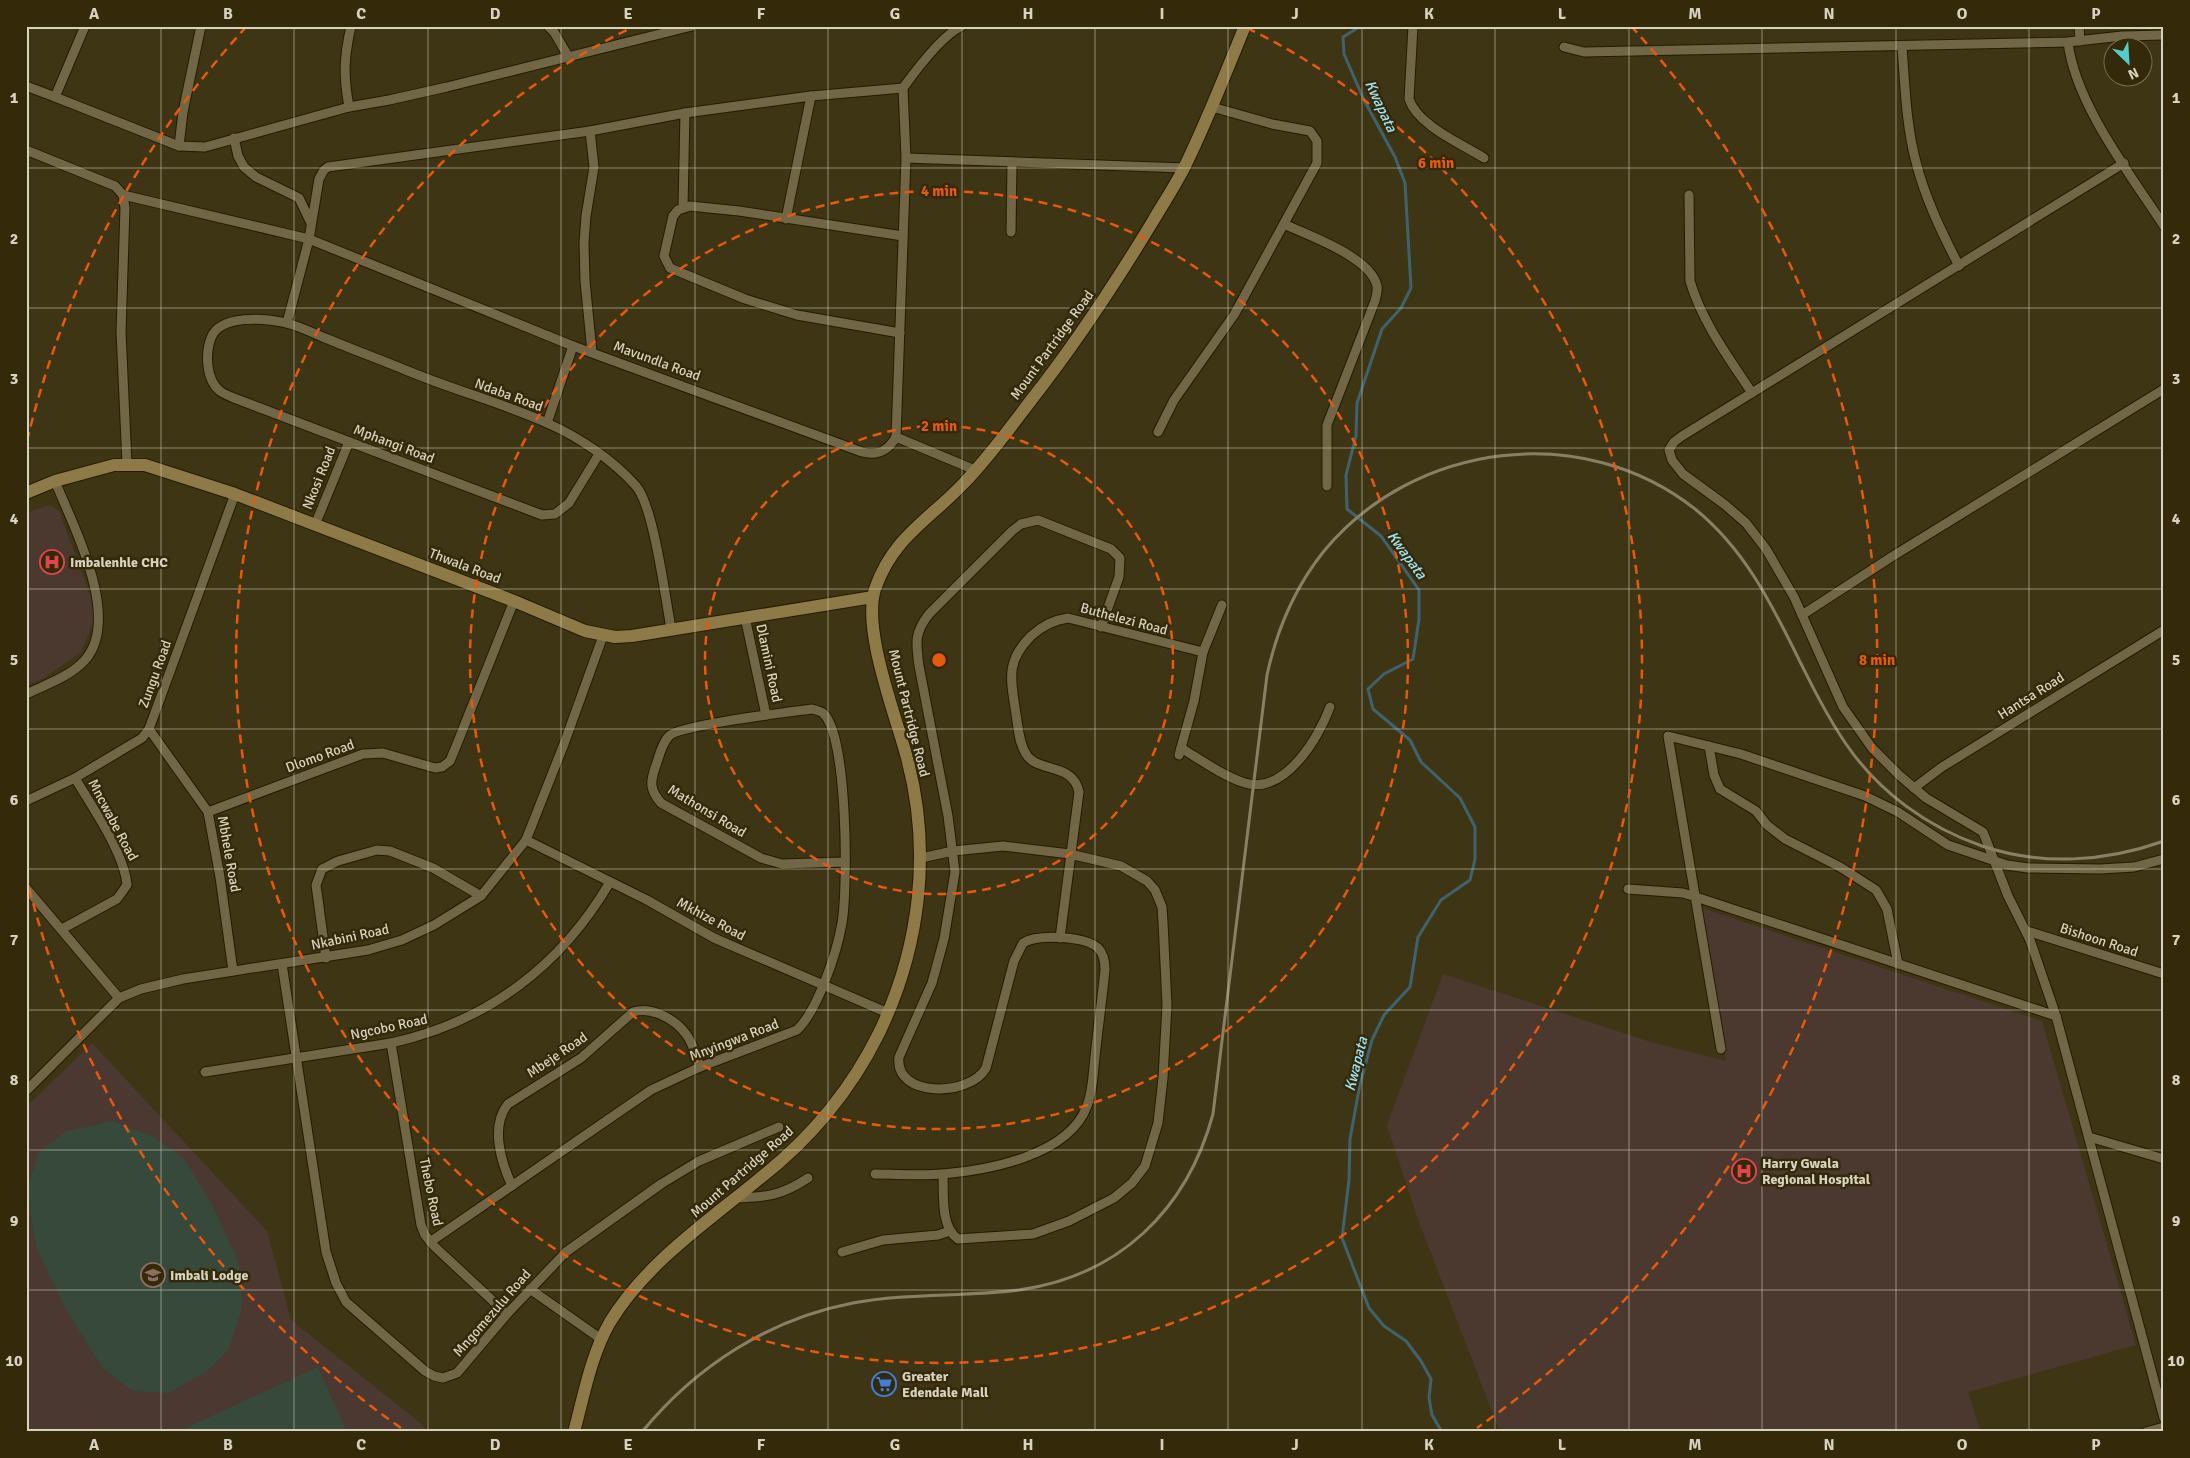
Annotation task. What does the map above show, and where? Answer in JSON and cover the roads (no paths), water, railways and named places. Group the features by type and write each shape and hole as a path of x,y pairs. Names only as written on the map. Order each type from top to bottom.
{"street":[{"path":"55,98 85,26"},
{"path":"179,146 183,112 201,26"},
{"path":"349,107 344,80 344,58 351,26"},
{"path":"548,26 554,32 568,56"},
{"path":"26,86 179,146 204,148 349,107 437,90 692,26"},
{"name":"Mount Partridge Road","path":"574,1432 600,1339 612,1318 640,1281 659,1262 761,1178 800,1143 832,1107 859,1068 888,1013 905,969 916,921 921,858 916,807 908,762 886,691 871,615 873,597 886,564 896,547 962,485 975,470 1039,390 1124,269 1185,168 1245,26"},
{"path":"1413,26 1409,99 1411,106 1421,118 1484,158"},
{"path":"2080,26 2080,41"},
{"path":"958,27 928,56 903,88 906,158 896,437 975,470"},
{"path":"1564,47 1584,52 1902,47 2068,42 2122,36 2164,35"},
{"path":"2068,42 2070,59 2081,91 2093,115 2164,226"},
{"path":"1902,47 1907,110 1915,162 1944,237 1959,266"},
{"path":"287,323 309,239 319,179 328,166 590,131 685,113 811,96 903,88"},
{"path":"786,219 811,96"},
{"path":"1158,432 1174,400 1234,315 1317,163 1317,141 1310,131 1272,124 1212,107"},
{"path":"683,207 685,113"},
{"path":"590,131 594,167 586,216 584,243 585,281 592,352"},
{"path":"234,138 238,156 244,167 256,177 298,198 311,223"},
{"path":"26,150 115,186 123,195 125,208 121,332 128,464"},
{"path":"906,158 1185,168"},
{"path":"1011,232 1012,162"},
{"path":"2124,163 1674,442 1669,450 1670,456 1683,474 1724,504 1755,534 1775,563 1802,615 1833,686 1859,731 1885,762 1914,788 1937,805 1979,828 1987,839 2008,896 2026,931 2043,973 2089,1136 2164,1418"},
{"name":"Mavundla Road","path":"123,195 309,239 572,346 862,452 871,454 885,451 896,437"},
{"path":"1689,195 1690,281 1694,293 1719,342 1752,393"},
{"path":"900,333 797,315 745,299 670,268 664,256 673,216 683,207 690,206 739,211 903,236"},
{"path":"1284,224 1354,258 1368,268 1378,287 1376,301 1327,425 1328,486"},
{"name":"Ndaba Road","path":"219,326 240,320 287,323 451,388 547,423 579,440 637,487 644,497 654,537 671,628"},
{"name":"Mphangi Road","path":"219,326 211,339 207,359 213,381 219,390 234,398 542,515 555,514 569,503 598,454"},
{"path":"547,423 572,346"},
{"path":"1802,615 1892,556 2164,389"},
{"name":"Nkosi Road","path":"315,525 349,442"},
{"name":"Thwala Road","path":"26,492 55,481 114,465 145,465 235,494 514,600 585,632 603,636 632,636 671,628 873,597"},
{"path":"26,694 72,671 84,661 97,640 99,608 95,588 55,481"},
{"name":"Zungu Road","path":"26,800 75,778 142,738 149,729 235,494"},
{"path":"875,1174 943,1174 1014,1161 1045,1149 1073,1128 1087,1107 1092,1084 1105,960 1098,948 1092,944 1060,938 1028,940 1019,948 986,1068 982,1075 966,1086 932,1088 908,1081 900,1070 899,1057 932,983 944,939 955,872 953,851 919,666 916,642 921,625 929,614 1012,531 1021,524 1038,520 1111,549 1120,558 1120,578 1101,627"},
{"name":"Dlomo Road","path":"208,812 363,754 383,752 435,768 446,765 450,761 514,600"},
{"path":"1222,605 1203,652 1194,701 1180,752 1246,783 1267,784 1288,770 1301,756 1324,724 1330,707"},
{"name":"Dlamini Road","path":"745,617 766,715"},
{"name":"Buthelezi Road","path":"1060,938 1078,799 1078,786 1068,774 1035,762 1026,754 1018,729 1012,670 1017,652 1037,631 1048,624 1068,618 1203,652"},
{"name":"Hantsa Road","path":"1914,788 1950,762 2164,630"},
{"name":"Nkabini Road","path":"26,1091 119,998 141,989 183,979 368,950 402,940 434,925 481,896 526,840 564,744 603,636"},
{"name":"Mathonsi Road","path":"823,714 812,709 766,715 694,727 669,735 664,744 651,787 653,794 661,803 761,858 782,864 845,862"},
{"name":"Mnyingwa Road","path":"430,1242 651,1090 700,1067 797,1030 806,1022 812,1011 837,944 842,922 846,826 834,737 823,714"},
{"name":"Mbhele Road","path":"149,729 208,812 220,877 233,972"},
{"path":"1720,1049 1668,736 1709,746 1812,777 1880,802 1948,844 1994,862 2028,868 2100,869 2134,867 2164,859"},
{"path":"1709,746 1714,775 1720,788 1756,810 1771,828 1785,839 1840,867 1876,890 1887,909 1898,964"},
{"name":"Mncwabe Road","path":"62,930 93,914 116,899 127,885 126,876 118,854 75,778"},
{"name":"Mkhize Road","path":"526,840 610,882 714,938 888,1013"},
{"path":"921,858 953,851 1004,846 1070,854 1121,866 1147,881 1155,890 1162,907 1167,969 1163,1078 1158,1123 1145,1166 1132,1183 1114,1198 1069,1221 1034,1234 958,1239 950,1231 945,1209 943,1174"},
{"path":"326,958 316,885 322,870 338,861 377,850 390,850 433,868 481,896"},
{"name":"Ngcobo Road","path":"204,1072 391,1043 421,1036 466,1018 534,974 559,951 594,908 610,882"},
{"path":"26,888 119,998"},
{"path":"1628,889 1674,892 1696,897 2056,1016"},
{"name":"Bishoon Road","path":"2026,931 2164,974"},
{"name":"Mngomezulu Road","path":"282,964 326,1252 336,1283 346,1302 425,1371 443,1378 458,1373 507,1314 566,1252 685,1168 720,1151 779,1127"},
{"name":"Mbeje Road","path":"512,1186 502,1162 499,1124 502,1111 514,1100 581,1058 633,1012 640,1010 651,1011 667,1018 680,1027 691,1043 700,1067"},
{"name":"Thebo Road","path":"391,1043 421,1225 430,1242 507,1314"},
{"path":"2089,1136 2164,1159"},
{"path":"735,1198 774,1195 808,1178"},
{"path":"842,1252 875,1242 938,1235 950,1231"},
{"path":"530,1289 600,1339"},
{"path":"2146,1432 2164,1427"}],"waterway":[{"name":"Kwapata","path":"1361,26 1343,37 1344,54 1364,100 1395,157 1405,183 1411,288 1401,308 1382,329 1357,403 1356,436 1346,475 1347,509 1381,536 1419,590 1419,619 1413,659 1384,674 1368,689 1373,709 1410,740 1421,762 1460,798 1475,827 1475,859 1470,880 1441,900 1418,937 1410,987 1384,1015 1372,1040 1360,1084 1350,1139 1349,1180 1342,1238 1369,1308 1384,1326 1406,1341 1421,1361 1431,1379 1429,1398 1432,1415 1442,1432"}],"railway":[{"path":"642,1432 663,1408 710,1366 764,1333 792,1321 822,1310 853,1303 915,1296 978,1294 1019,1290 1055,1282 1088,1270 1117,1253 1144,1233 1167,1208 1186,1180 1201,1149 1213,1114 1267,675 1276,641 1288,609 1304,579 1324,551 1361,514 1404,486 1451,466 1501,456 1552,454 1602,463 1651,481 1695,509 1721,533 1743,560 1779,620 1827,714 1859,761 1873,778 1906,806 1942,829 1982,846 2027,857 2050,859 2096,857 2142,848 2164,841"}],"place":[{"name":"Imbalenhle CHC","path":"52,562"},
{"name":"Harry Gwala Regional Hospital","path":"1744,1171"},
{"name":"Imbali Lodge","path":"153,1275"},
{"name":"Greater Edendale Mall","path":"884,1384"}]}
